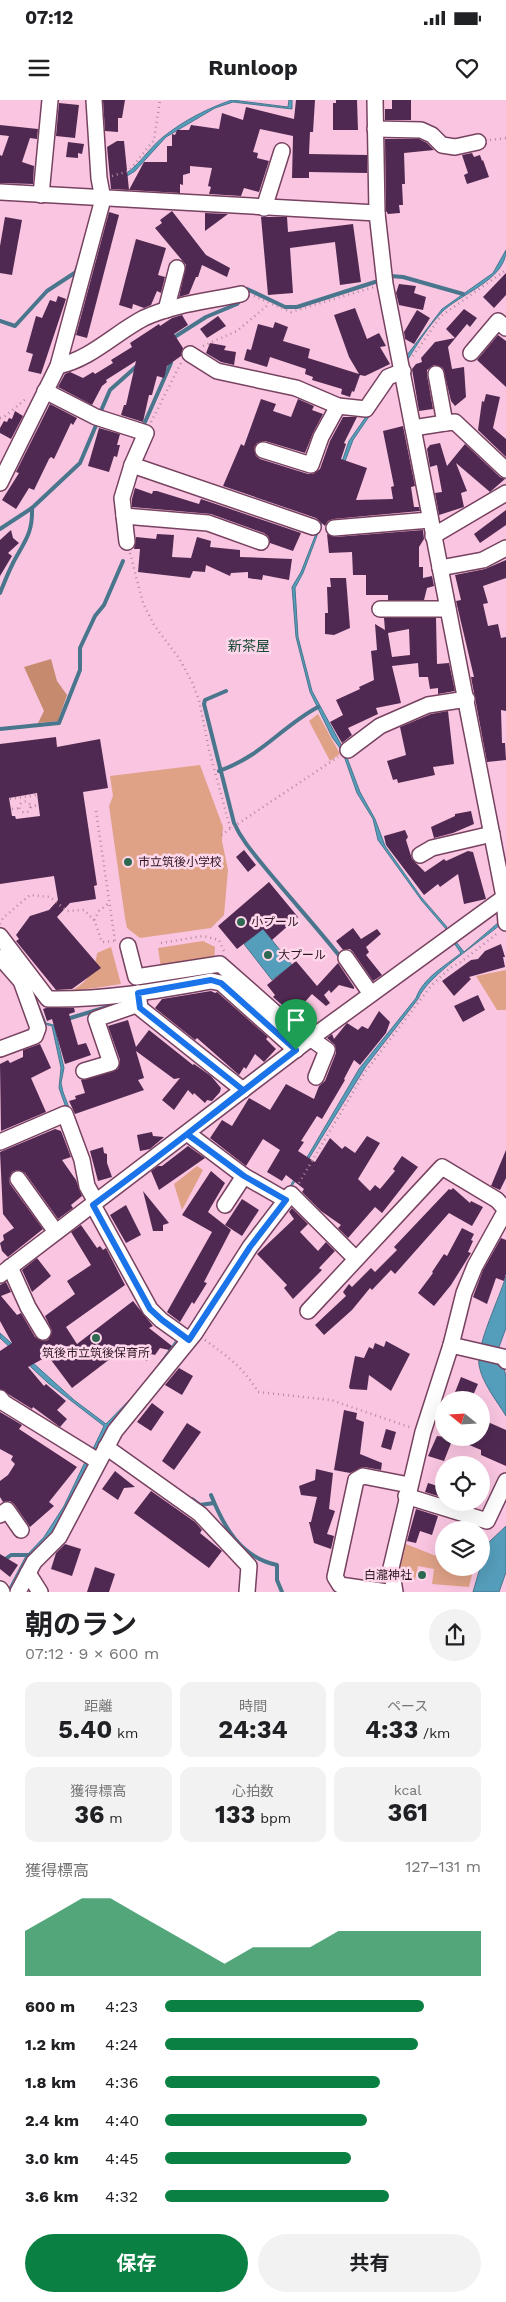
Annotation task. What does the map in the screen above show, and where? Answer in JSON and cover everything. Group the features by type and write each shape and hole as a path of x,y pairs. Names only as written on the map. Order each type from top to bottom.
{"street":[{"path":"41,195 50,100"},
{"path":"0,483 58,366 103,199 99,178 94,100"},
{"path":"375,100 377,213 385,284 505,896 503,927"},
{"path":"375,129 421,130 432,135 442,145 455,147 478,142"},
{"path":"264,208 282,150"},
{"path":"0,192 377,213"},
{"path":"166,310 177,268"},
{"path":"58,366 79,360 144,318 166,310 241,294"},
{"path":"471,353 498,321 506,328"},
{"path":"190,354 217,371 296,388 338,406 366,409 388,377 403,371"},
{"path":"436,374 445,423"},
{"path":"45,391 96,417 146,432 132,465 122,498 127,542"},
{"path":"263,450 311,465 321,437 338,406"},
{"path":"413,428 455,422 506,470"},
{"path":"132,465 313,527"},
{"path":"433,536 506,493"},
{"path":"124,516 208,523 260,542"},
{"path":"334,528 430,520"},
{"path":"440,568 483,560 506,548"},
{"path":"380,609 448,609"},
{"path":"348,750 388,722 428,705 467,699"},
{"path":"420,855 432,848 492,834"},
{"path":"43,1332 5,1271 304,1043 505,896"},
{"path":"0,936 48,998 139,998"},
{"path":"122,948 136,977 220,964 304,1043"},
{"path":"0,957 21,980 38,1028 35,1036 0,1049"},
{"path":"346,958 371,994"},
{"path":"84,1071 116,1061 96,1019 139,998 211,980 221,983 304,1043 327,1050 316,1077"},
{"path":"139,998 140,1008 243,1090"},
{"path":"0,1142 65,1114 82,1160 87,1186 94,1204 150,1309 162,1320 192,1336"},
{"path":"187,1134 244,1176 289,1197 327,1230 356,1259"},
{"path":"308,1311 442,1167 497,1200 506,1210 474,1266 464,1293 423,1432 391,1568 395,1592"},
{"path":"225,1205 244,1176"},
{"path":"18,1178 56,1232"},
{"path":"18,1592 34,1562 58,1536 115,1431 192,1336 250,1247 289,1197"},
{"path":"450,1345 504,1359"},
{"path":"0,1398 4,1403 98,1461"},
{"path":"106,1447 200,1514 249,1566 248,1592"},
{"path":"387,1592 340,1585 335,1578 356,1480 362,1476 408,1490 487,1521 506,1481"},
{"path":"0,1515 7,1510 21,1530"},
{"path":"28,1573 40,1592"}],"path":[{"path":"99,178 129,171 146,152 154,140 160,100"},
{"path":"403,371 442,316 506,270"},
{"path":"241,294 250,294 291,312 385,284"},
{"path":"127,542 143,603 154,624 183,666 199,700 213,767 231,831"},
{"path":"221,835 231,831 348,750"},
{"path":"10,799 37,795"},
{"path":"12,809 19,808 24,802 30,807"},
{"path":"19,808 24,813 30,807 38,805"},
{"path":"96,811 109,903 122,948"},
{"path":"0,924 3,918 30,895 50,897 67,911 84,910 94,920 102,942 114,941"},
{"path":"94,920 99,911 109,903"},
{"path":"289,1197 365,1072 431,986 450,968 461,962 503,927"},
{"path":"162,943 203,936 219,940 224,952 220,964"},
{"path":"192,1336 235,1361 249,1377 258,1392 330,1400 423,1432"}],"shaded area":[{"path":"51,659 57,681 67,695 58,721 38,723 44,711 24,667"},
{"path":"318,714 340,754 330,761 309,721"},
{"path":"200,765 223,827 222,841 228,870 224,915 211,928 140,938 127,928 125,918 109,806 113,796 110,776"},
{"path":"203,941 215,947 214,960 161,968 158,948"},
{"path":"111,947 121,984 68,992 80,985 88,977 94,966 97,953"},
{"path":"506,970 506,1010 497,1010 476,976"},
{"path":"197,1166 203,1170 182,1210 174,1184"},
{"path":"403,1543 435,1555 435,1576 472,1576 469,1587 432,1584 434,1569 418,1566 415,1580 399,1577 397,1566"}],"water":[{"path":"232,100 288,107 289,100 292,100 292,109 233,102 215,108 166,137 135,171 124,178 120,177 132,169 157,142 171,131 196,116"},
{"path":"506,250 504,261 498,270 480,286 441,313 407,361 404,359 442,309 493,273"},
{"path":"390,382 392,383 353,440 303,573 295,588 298,637 312,691 344,750 342,751 332,737 310,692 296,637 292,587 301,572 328,503 349,441"},
{"path":"346,755 360,792 375,819 385,846 421,897 447,927 446,929 422,901 378,840 373,819 357,793 344,756"},
{"path":"499,922 501,924 443,970 423,990 366,1066 287,1194 359,1069 416,998 429,978 461,953 451,939 453,938 464,952"},
{"name":"大プール","path":"263,929 292,965 272,980 244,944"},
{"path":"35,996 46,1023 54,1025 64,1068 61,1083 63,1092 97,1195 59,1088 61,1068 52,1026 44,1024"},
{"path":"506,1276 506,1328 499,1347 506,1377 506,1416 486,1385 479,1365 479,1356"},
{"path":"0,1333 74,1400 106,1424 142,1387 177,1339 180,1341 130,1405 108,1427 94,1454 91,1453 104,1426 48,1383 0,1338"},
{"path":"85,1462 89,1465 63,1516 12,1592 7,1592 26,1556 44,1537 64,1506"},
{"path":"506,1526 506,1572 499,1592 473,1592 478,1576 490,1576 490,1541"}],"building":[{"path":"103,100 125,100 122,118 118,118 118,132 105,131"},
{"path":"296,100 315,100 313,132 310,132 309,154 367,155 367,173 309,172 309,178 292,178 293,136 260,129 253,152 258,153 257,158 269,161 259,192 244,188 241,196 209,194 211,187 208,186 212,168 190,166 190,173 183,175 183,185 180,184 180,193 129,190 144,162 167,162 167,146 172,146 172,134 175,135 177,130 189,130 191,125 219,129 222,113 243,120 246,107 294,119"},
{"path":"336,100 357,100 358,130 333,130 333,103 336,103"},
{"path":"392,100 411,100 411,120 385,120 385,109 392,109"},
{"path":"59,103 79,105 75,138 56,136"},
{"path":"0,125 38,129 37,139 30,138 22,162 34,166 33,184 0,183 0,155 2,156 9,136 0,135"},
{"path":"385,139 419,139 427,143 434,150 404,153 405,184 402,184 403,205 399,205 400,213 388,214 386,211"},
{"path":"117,141 124,141 129,190 111,189 107,147"},
{"path":"68,142 84,144 82,154 78,153 78,158 66,157"},
{"path":"472,153 474,157 480,155 489,177 467,184 464,175 468,173 462,155"},
{"path":"172,211 206,255 230,268 227,277 202,265 189,294 179,297 186,265 155,228 162,223 160,220"},
{"path":"109,212 119,215 87,338 76,335"},
{"path":"205,213 228,214 205,231"},
{"path":"5,217 22,220 12,275 0,273 0,246"},
{"path":"261,217 287,217 288,232 353,224 361,282 340,285 335,242 290,248 293,293 268,295"},
{"path":"136,239 166,248 158,275 165,277 161,293 157,291 151,305 144,308 133,304 132,309 119,305"},
{"path":"506,273 506,295 494,308 483,297"},
{"path":"399,284 416,286 414,293 426,297 423,310 399,305 396,293"},
{"path":"58,296 66,299 41,374 28,371 33,354 26,352 36,316 42,318 50,300 56,302"},
{"path":"355,308 367,339 379,333 386,346 380,347 390,364 365,376 360,375 354,392 352,391 350,397 341,394 342,389 312,380 313,377 305,374 306,369 270,357 267,367 244,360 247,349 251,350 258,324 273,328 275,322 288,327 283,341 310,349 308,358 359,374 349,357 334,315"},
{"path":"464,309 477,318 470,327 467,324 448,347 452,369 464,367 466,397 455,406 451,401 443,368 434,365 427,370 433,409 419,411 412,369 416,364 422,362 421,358 435,342 455,338 446,329"},
{"path":"417,310 430,318 414,344 405,339 404,332"},
{"path":"182,315 188,325 174,334 183,348 181,356 167,366 164,378 157,376 152,395 149,395 143,422 121,415 124,405 126,405 136,361 106,380 107,382 102,386 92,405 58,387 65,374 70,372 83,378 93,372 95,374 113,363 111,360 132,347 130,343 159,324 160,326 172,318"},
{"path":"218,316 226,326 207,338 200,329"},
{"path":"498,335 506,341 506,387 477,360"},
{"path":"210,343 226,346 224,350 236,352 234,365 221,362 206,353"},
{"path":"486,394 500,397 493,428 506,439 506,457 478,430 482,401 484,402"},
{"path":"261,399 276,404 273,411 291,417 298,399 314,406 312,410 323,414 305,453 265,441 257,443 254,448 256,456 260,459 308,474 313,474 320,469 330,441 343,417 357,417 344,443 346,444 341,459 367,468 356,500 393,499 391,487 394,486 383,431 403,426 415,486 411,487 414,507 419,507 420,511 333,519 328,521 325,526 316,518 223,486 241,444 244,446"},
{"path":"50,404 77,418 73,425 71,423 54,459 51,457 49,459 34,490 29,488 16,509 2,500 19,473 16,472"},
{"path":"15,411 23,416 11,439 0,433 0,428 4,421 7,422 9,418 12,419"},
{"path":"99,428 120,434 117,445 120,445 117,457 114,456 109,472 88,466"},
{"path":"440,443 447,466 465,444 500,477 505,479 490,492 456,463 467,491 461,493 464,507 439,515 435,493 442,492 437,465 430,467 427,449 430,445"},
{"path":"135,488 152,494 153,491 157,491 199,504 201,499 301,533 293,551 270,543 268,536 264,533 211,514 132,507"},
{"path":"506,510 506,525 480,543 474,534"},
{"path":"11,530 13,538 19,543 8,553 12,556 0,576 0,540"},
{"path":"423,530 424,539 419,547 419,567 423,567 423,578 432,576 434,586 427,588 424,600 388,600 388,595 366,595 366,575 353,575 352,552 329,553 327,534 335,537"},
{"path":"157,534 174,535 172,557 191,558 197,537 211,541 210,547 240,550 240,557 292,559 289,580 263,575 262,580 248,578 248,572 231,573 230,576 206,565 205,572 193,571 190,578 138,572 140,549 134,549 136,537 156,539"},
{"path":"506,560 506,578 483,586 488,603 483,604 488,626 498,624 501,638 506,637 506,711 501,710 502,743 505,743 506,760 487,762 471,677 474,677 456,601 461,600 455,575 485,569"},
{"path":"330,578 346,578 350,628 334,635 325,634 325,613 328,613 327,587 331,587"},
{"path":"384,618 436,618 437,664 449,663 455,691 438,694 438,688 430,689 428,677 419,677 418,663 392,666 401,703 376,708 378,714 348,728 352,735 342,743 330,722 343,715 336,700 374,680 371,651 377,650 375,624 385,630","holes":["409,629 410,655 392,657 388,633"]},
{"path":"448,711 454,764 433,767 435,775 398,783 397,779 393,780 387,761 406,755 400,727 431,714"},
{"path":"56,737 57,747 100,739 108,788 83,792 97,885 94,886 96,899 70,903 57,917 101,968 72,989 56,990 16,941 19,939 16,935 30,916 49,910 58,900 54,876 0,884 0,744","holes":["37,793 40,816 16,819 15,816 12,816 9,798"]},
{"path":"471,811 474,824 453,833 434,838 431,827 455,816 455,814"},
{"path":"405,830 412,859 425,872 444,859 446,861 468,851 473,852 486,899 464,904 458,874 440,887 438,884 424,895 386,845 384,836"},
{"path":"244,850 256,865 248,872 236,857"},
{"path":"269,882 298,917 272,940 263,929 237,949 218,926"},
{"path":"353,928 361,939 377,929 381,934 366,947 369,952 366,955 382,975 373,981 353,952 350,949 343,950 336,941"},
{"path":"501,944 505,957 503,957 505,967 469,977 471,979 454,996 442,981 471,960 478,959 485,951"},
{"path":"296,961 317,986 338,963 354,989 339,985 331,993 329,990 324,995 330,1003 326,1006 312,994 291,1013 273,997 275,995 267,985"},
{"path":"211,991 217,992 268,1037 266,1039 276,1049 264,1062 255,1054 246,1069 244,1067 239,1075 197,1038 195,1040 155,1008 162,999"},
{"path":"478,995 485,1010 463,1022 454,1006"},
{"path":"74,1008 75,1012 69,1014 78,1045 86,1043 91,1055 65,1064 52,1019 47,1021 43,1009"},
{"path":"379,1011 390,1022 386,1033 360,1065 354,1060 345,1080 322,1119 317,1116 301,1141 304,1142 298,1151 315,1162 330,1138 342,1149 345,1146 355,1153 367,1136 380,1143 358,1179 370,1191 375,1185 380,1189 395,1171 393,1169 402,1156 418,1167 382,1213 375,1207 348,1238 338,1228 341,1225 321,1211 302,1192 304,1189 286,1175 282,1181 267,1172 280,1150 263,1139 246,1166 210,1138 222,1120 232,1126 249,1098 270,1110 286,1084 314,1099 319,1086 325,1081 336,1053 335,1045 327,1038 332,1034 334,1039 347,1023 358,1030 362,1026 368,1029"},
{"path":"128,1020 136,1047 149,1030 193,1065 211,1076 221,1088 220,1092 212,1101 207,1100 205,1103 188,1090 174,1110 162,1100 180,1078 174,1079 136,1051 144,1078 138,1080 144,1090 75,1114 69,1101 76,1099 75,1096 85,1093 81,1080 118,1069 120,1060 108,1026"},
{"path":"40,1044 51,1068 31,1078 46,1112 1,1131 0,1064 8,1060 10,1063 23,1057 23,1050"},
{"path":"55,1129 61,1131 71,1157 62,1160 76,1180 82,1196 71,1205 73,1208 58,1219 25,1173 18,1170 12,1172 9,1179 10,1184 43,1229 8,1257 2,1251 0,1243 4,1240 3,1235 14,1228 3,1214 0,1152"},
{"path":"152,1132 153,1136 164,1137 150,1149 140,1151 137,1135"},
{"path":"188,1146 205,1158 159,1190 151,1171 158,1166 162,1166"},
{"path":"103,1147 104,1153 107,1154 107,1163 112,1177 98,1181 90,1151"},
{"path":"506,1150 506,1178 500,1190 491,1186"},
{"path":"211,1171 225,1183 208,1212 231,1230 204,1282 207,1283 194,1304 192,1302 180,1322 167,1312 212,1232 182,1215"},
{"path":"453,1188 470,1203 471,1201 483,1207 472,1226 449,1213 395,1274 391,1270 372,1290 370,1288 352,1310 324,1335 315,1325 346,1296 343,1292 349,1284 352,1287 371,1268 375,1272 397,1250 394,1247 449,1189"},
{"path":"143,1191 169,1223 163,1225 163,1231 153,1231"},
{"path":"242,1199 259,1210 242,1236 225,1225"},
{"path":"126,1205 141,1235 126,1243 110,1215"},
{"path":"292,1208 308,1224 300,1232 318,1251 326,1242 335,1251 319,1268 322,1270 293,1299 284,1288 287,1285 257,1254 294,1219 289,1212"},
{"path":"81,1225 97,1248 100,1246 103,1250 106,1248 125,1285 66,1327 77,1344 133,1301 153,1326 149,1328 172,1346 169,1350 160,1348 155,1355 151,1354 147,1361 127,1346 72,1388 48,1356 28,1367 44,1386 46,1384 66,1401 57,1410 67,1419 60,1427 33,1407 32,1409 0,1389 0,1351 12,1343 0,1321 0,1285 6,1282 11,1292 1,1296 17,1315 21,1313 35,1337 43,1341 48,1340 52,1331 45,1316 75,1294 67,1281 91,1265 71,1232"},
{"path":"462,1228 474,1234 468,1252 471,1253 451,1285 434,1306 418,1293 444,1254 447,1256"},
{"path":"501,1238 506,1240 506,1274 504,1281 496,1278 487,1304 473,1297 483,1270"},
{"path":"37,1258 51,1276 32,1292 22,1270"},
{"path":"386,1341 410,1354 391,1391 369,1375 367,1390 350,1389 355,1356 364,1358 369,1347 373,1349 375,1343 384,1347"},
{"path":"179,1368 193,1376 182,1395 165,1385"},
{"path":"461,1377 478,1384 475,1391 456,1391"},
{"path":"152,1403 164,1412 151,1431 137,1422"},
{"path":"344,1410 357,1413 356,1419 364,1422 360,1454 382,1463 381,1470 364,1467 350,1473 334,1470"},
{"path":"0,1412 22,1425 19,1429 77,1467 49,1502 54,1506 30,1527 14,1504 10,1501 3,1502 0,1497 0,1481 8,1475 15,1464 11,1460 13,1456 0,1449"},
{"path":"187,1423 201,1432 174,1470 162,1461"},
{"path":"490,1423 506,1430 506,1466 490,1459 490,1456 481,1455 481,1450 472,1446 490,1446"},
{"path":"386,1429 396,1432 391,1450 381,1447"},
{"path":"435,1440 435,1446 450,1446 446,1456 435,1456 435,1458 428,1456"},
{"path":"316,1469 333,1473 329,1509 335,1511 327,1534 334,1536 331,1549 314,1543 309,1522 311,1522 317,1497 301,1495 299,1486 315,1480"},
{"path":"115,1471 135,1487 124,1488 118,1500 102,1489"},
{"path":"428,1483 435,1485 435,1495 425,1492"},
{"path":"151,1491 195,1522 202,1530 200,1533 222,1551 209,1568 134,1513"},
{"path":"416,1509 438,1516 432,1535 420,1531 416,1543 407,1541"},
{"path":"65,1544 81,1549 72,1576 51,1569 56,1553"},
{"path":"0,1554 18,1565 10,1577 0,1569"},
{"path":"95,1567 115,1574 109,1592 87,1592"}],"waterway":[{"path":"0,321 15,326 47,291 76,272 77,268"},
{"path":"390,276 403,277 463,294"},
{"path":"244,291 247,289 285,307 297,307 375,282"},
{"path":"173,338 206,317 237,304 240,300"},
{"path":"145,422 171,363 168,361"},
{"path":"100,413 110,390 138,365"},
{"path":"0,529 32,508 80,463 97,423"},
{"path":"0,593 29,531 32,508"},
{"path":"0,729 59,723 80,670 80,648 95,616 104,605 123,561"},
{"path":"226,691 205,700 204,704 234,823 253,853 342,959"},
{"path":"219,771 247,757 318,707"},
{"path":"67,1019 117,1004"},
{"path":"211,1495 228,1529 243,1548 264,1561 277,1565 277,1580 282,1592"},
{"path":"192,1499 200,1505 214,1503"},
{"path":"0,1563 11,1555 30,1555"}],"place":[{"name":"市立筑後小学校","path":"128,862"},
{"name":"小プール","path":"241,922"},
{"name":"大プール","path":"268,955"},
{"name":"筑後市立筑後保育所","path":"96,1338"},
{"name":"白瀧神社","path":"422,1575"}],"district":[{"name":"新茶屋","path":"249,646"}],"route":[{"path":"296,1050 187,1134 93,1205 150,1309 189,1340 250,1247 286,1200 244,1176 187,1134 243,1090 140,1008 138,993 211,980 221,983 296,1050"}]}
